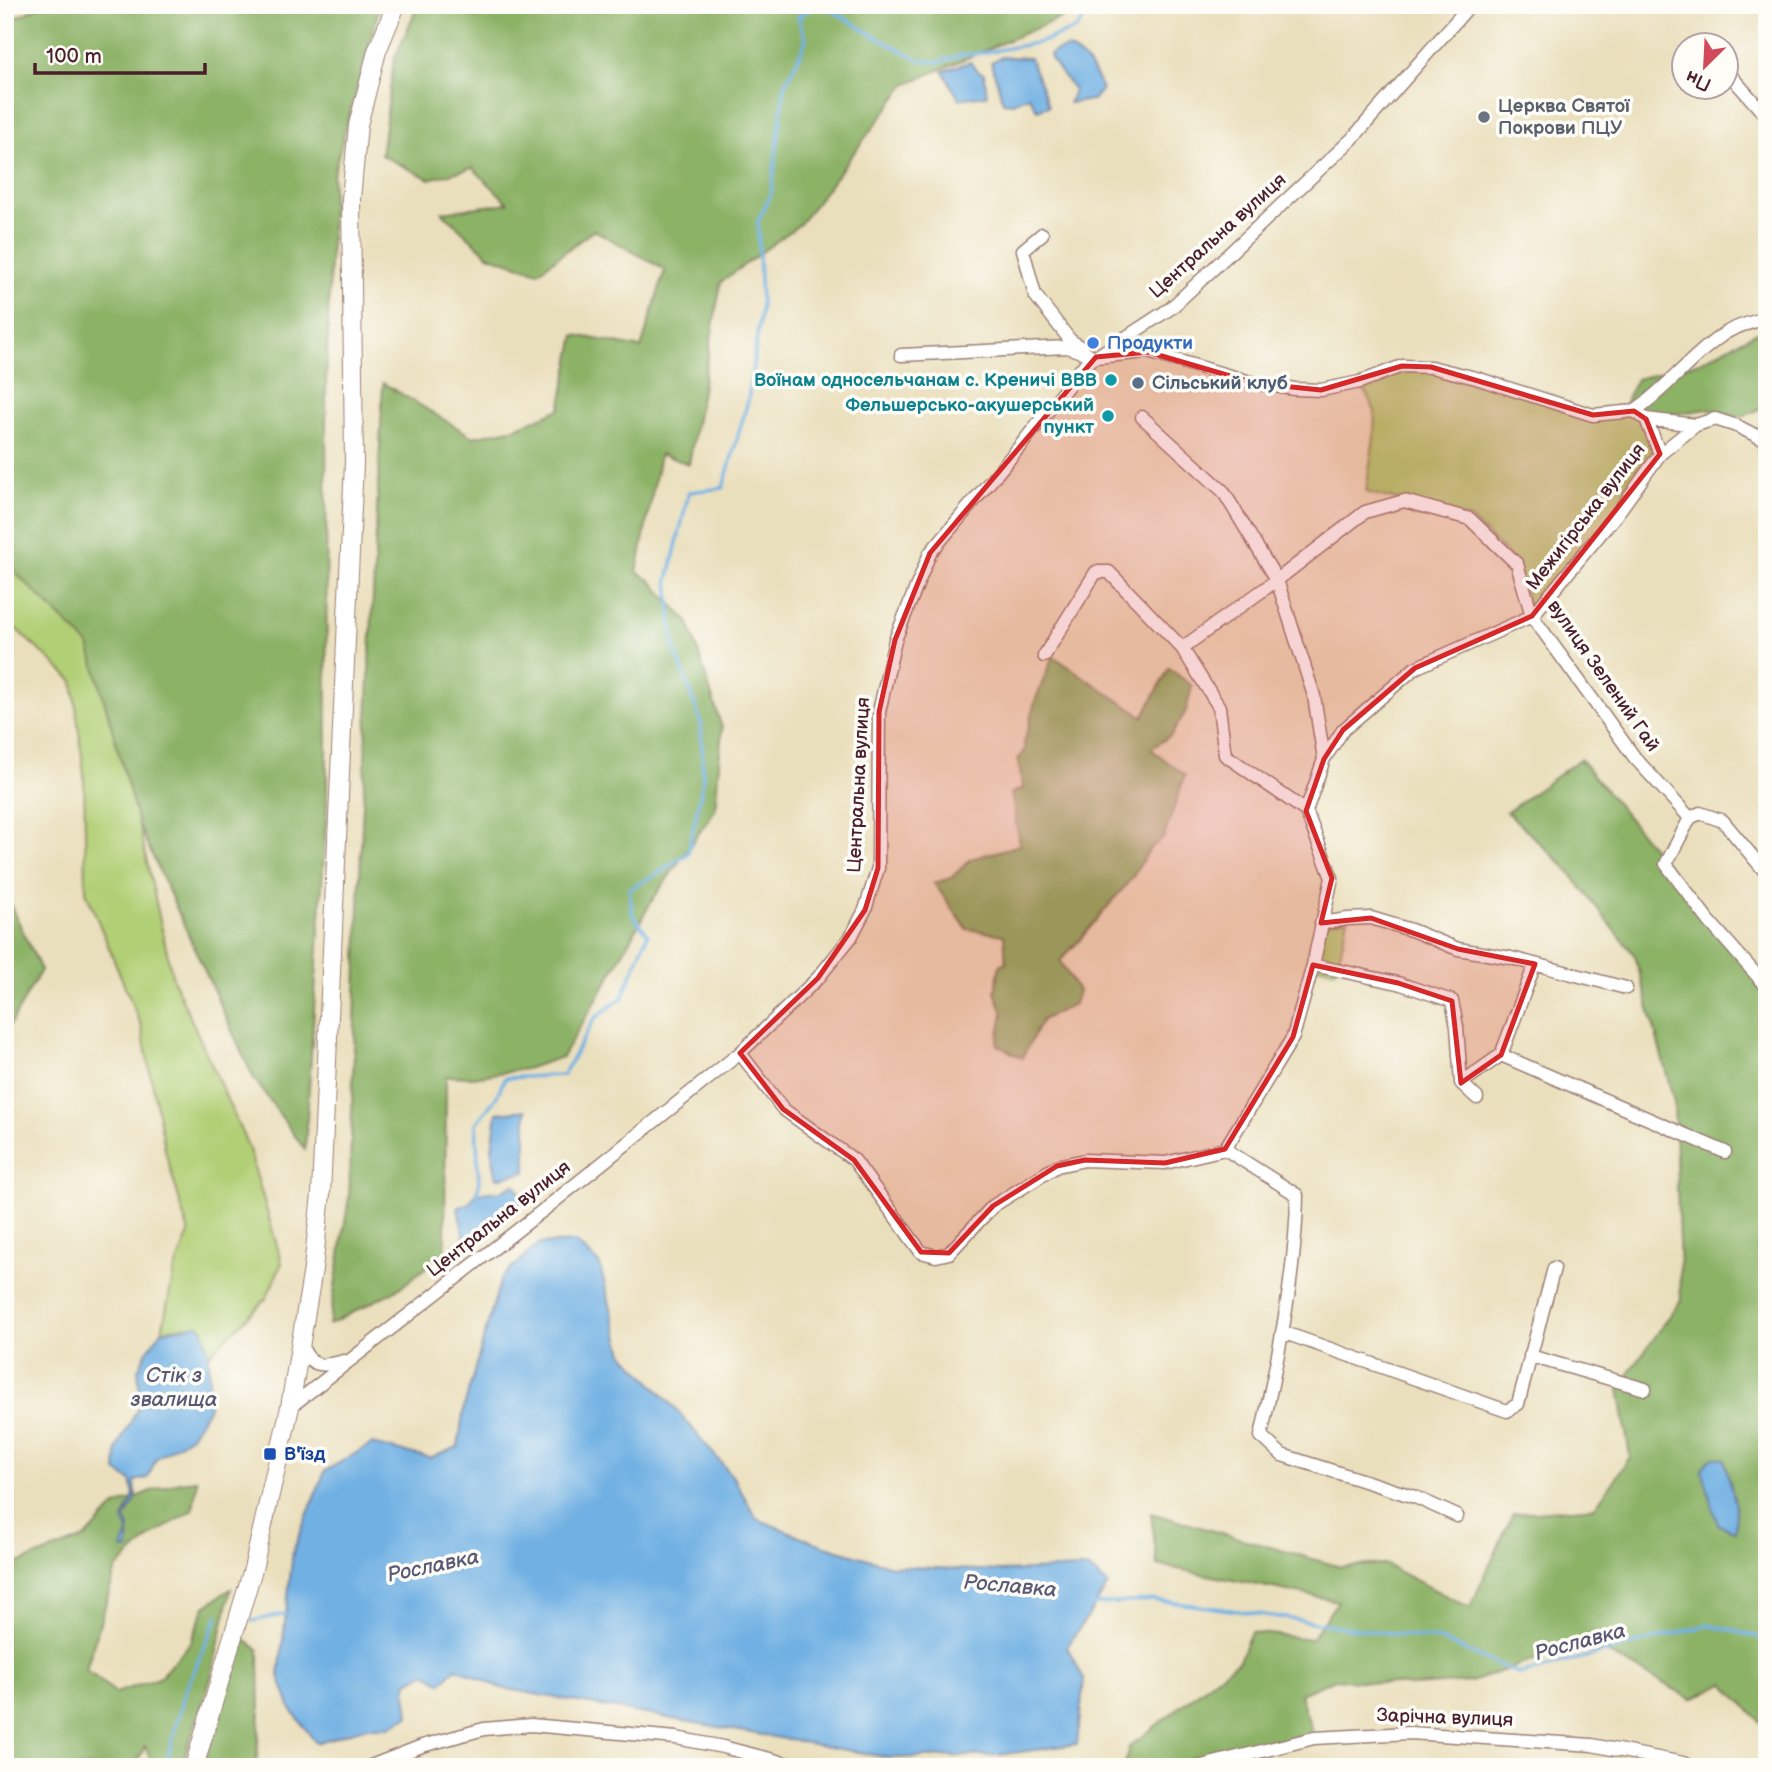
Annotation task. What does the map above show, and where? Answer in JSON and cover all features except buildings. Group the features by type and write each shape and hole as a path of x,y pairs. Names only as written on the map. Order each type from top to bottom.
{"main road":[{"path":"194,1767 253,1569 290,1406 313,1269 321,1195 353,477 351,200 358,125 377,51 396,5"}],"street":[{"name":"Центральна вулиця","path":"290,1406 546,1208 740,1053 818,978 851,937 865,910 878,868 879,712 895,640 930,553 1085,364 1181,299 1352,139 1471,5"},
{"path":"1740,86 1767,117"},
{"path":"1042,234 1023,250 1035,295 1070,340 1096,357"},
{"path":"901,355 1067,347 1096,357 1148,352 1254,383 1321,390 1360,382 1402,366 1431,367 1476,378 1593,415 1634,411 1647,403 1703,349 1724,334 1767,318"},
{"path":"1634,411 1646,419 1696,425 1715,419 1737,426 1767,441"},
{"path":"1142,417 1223,491 1277,580 1314,696 1324,760"},
{"path":"1646,419 1660,454"},
{"name":"Межигірська вулиця","path":"1306,811 1324,760 1343,730 1415,668 1532,616 1616,514 1660,454 1696,425"},
{"name":"вулиця Зелений Гай","path":"1182,648 1365,512 1404,501 1470,519 1517,565 1532,616 1635,758 1690,818"},
{"path":"740,1053 783,1109 854,1160 920,1252 936,1256 948,1253 993,1206 1057,1166 1085,1160 1165,1163 1225,1149 1293,1037 1313,965 1332,878 1306,811 1225,755 1219,707 1182,648 1109,572 1096,572 1044,656"},
{"path":"1767,874 1723,821 1700,813 1690,818 1666,864 1709,921 1767,988"},
{"path":"1321,923 1371,918 1458,948 1511,958 1626,988"},
{"path":"1461,1083 1501,1055 1535,964"},
{"path":"1313,965 1398,982 1451,1001 1457,1027 1461,1083 1477,1098"},
{"path":"1501,1055 1725,1152"},
{"path":"1225,1149 1297,1195 1297,1228 1282,1332 1261,1436 1282,1455 1415,1497 1458,1516"},
{"path":"1282,1332 1507,1411 1518,1404 1554,1268"},
{"path":"301,1342 305,1355 314,1363 327,1366 351,1359"},
{"path":"1530,1356 1645,1390"},
{"path":"368,1767 422,1746 484,1728 531,1725 676,1738 800,1767"},
{"name":"Зарічна вулиця","path":"1198,1767 1314,1738 1410,1733 1592,1745 1692,1767"}],"highlighted area":[{"path":"1148,352 1254,383 1321,390 1402,366 1431,367 1593,415 1634,411 1646,419 1660,454 1532,616 1415,668 1343,730 1324,759 1306,811 1332,878 1321,923 1371,918 1458,949 1535,964 1501,1055 1461,1083 1452,1001 1398,983 1313,965 1293,1037 1225,1149 1165,1163 1085,1160 1057,1166 993,1206 949,1253 921,1252 854,1160 783,1109 740,1053 818,978 865,910 878,868 879,712 895,640 930,553 1096,357"}],"green space":[{"path":"42,5 380,5 333,175 326,386 327,807 305,1150 253,1077 139,826 89,645 15,572 5,544 5,23"},
{"path":"418,5 1082,5 1074,12 906,84 800,224 721,282 689,464 660,454 637,572 650,580 689,623 722,728 715,810 651,902 562,1057 526,1069 473,1077 446,1076 445,1252 400,1288 329,1325 349,1197 361,847 383,383 473,437 516,428 560,409 575,335 641,348 665,270 594,230 538,272 488,255 442,212 508,203 473,168 429,179 381,155 394,60"},
{"path":"1767,327 1767,405 1742,417 1708,409 1665,415 1625,404 1636,379 1700,362"},
{"path":"1402,366 1431,367 1593,415 1634,411 1660,454 1532,616 1517,564 1470,519 1366,492 1375,411 1360,382"},
{"path":"5,544 15,572 89,645 139,826 173,979 248,1146 282,1263 266,1299 209,1355 203,1330 184,1326 162,1331 174,1271 189,1233 166,1154 141,1025 86,892 84,774 73,681 5,619"},
{"path":"1053,656 1143,717 1169,668 1192,686 1186,711 1172,734 1151,749 1185,775 1164,837 1149,850 1132,878 1060,961 1078,991 1074,1004 1042,1020 1022,1058 997,1045 1003,1013 995,992 1000,964 1006,963 1004,935 967,929 934,883 951,878 971,859 1020,845 1011,793 1023,789 1018,760 1025,749 1024,743 1035,701"},
{"path":"1580,759 1767,987 1767,1729 1724,1683 1692,1699 1604,1651 1568,1648 1471,1682 1413,1686 1335,1679 1300,1694 1314,1738 1198,1767 1124,1767 1129,1747 1239,1660 1251,1632 1311,1639 1338,1601 1157,1565 1151,1513 1341,1567 1384,1564 1470,1608 1513,1514 1595,1507 1630,1457 1619,1388 1681,1300 1674,1102 1635,956 1565,867 1507,812"},
{"path":"5,893 41,970 5,1034"},
{"path":"1348,919 1336,970 1313,965 1321,923"},
{"path":"197,1480 193,1510 150,1537 116,1569 86,1670 116,1693 159,1678 191,1642 205,1606 231,1589 211,1678 181,1767 153,1767 145,1746 135,1767 5,1767 5,1568 85,1538 114,1507 148,1492 180,1482"},
{"path":"243,1639 259,1650 260,1711 257,1759 251,1767 203,1767"}],"water":[{"path":"1067,48 1085,60 1102,89 1093,100 1069,103 1074,90 1050,55"},
{"path":"1002,57 1030,58 1049,106 1037,110 1029,96 1013,103 1003,102 991,62"},
{"path":"970,62 984,74 987,95 959,99 943,71"},
{"path":"526,1110 526,1172 496,1178 492,1149 497,1113"},
{"path":"515,1184 524,1201 477,1246 466,1248 458,1208 469,1203 477,1193 501,1191"},
{"path":"575,1242 599,1263 623,1353 676,1409 733,1477 757,1519 822,1545 892,1566 999,1571 1088,1568 1108,1585 1067,1647 1084,1679 1077,1744 998,1755 890,1758 501,1688 456,1668 442,1683 425,1673 408,1682 406,1690 409,1716 389,1727 367,1727 316,1743 291,1709 279,1676 293,1551 325,1471 372,1444 430,1458 458,1447 464,1407 501,1278 539,1244"},
{"name":"Стік з звалища","path":"198,1325 203,1330 209,1355 209,1407 191,1436 156,1459 148,1478 135,1481 136,1500 125,1518 129,1527 128,1550 122,1549 128,1532 123,1519 134,1496 131,1481 116,1471 117,1448 140,1404 138,1370 147,1351 162,1331"},
{"path":"1712,1457 1724,1459 1736,1506 1735,1531 1718,1525 1702,1469"}],"waterway":[{"path":"477,1193 479,1184 476,1123 496,1098 505,1078 563,1075 595,1018 622,998 648,934 633,916 629,889 688,853 703,782 701,722 674,647 668,580 689,492 723,488 748,401 761,308 758,221 771,194 785,85 806,39 798,17 817,5"},
{"path":"823,5 920,60 939,62 961,55 1041,42 1076,29 1091,5"},
{"name":"Рославка","path":"1090,1605 1154,1600 1440,1640 1520,1674 1708,1625 1767,1639"},
{"name":"Рославка","path":"252,1621 290,1613"},
{"name":"Рославка","path":"165,1767 186,1689 218,1616"}],"place":[{"name":"Церква Святої Покрови ПЦУ","path":"1484,117"},
{"name":"Продукти","path":"1093,343"},
{"name":"Воїнам односельчанам с. Креничі ВВВ","path":"1111,380"},
{"name":"Сільський клуб","path":"1138,383"},
{"name":"Фельшерсько-акушерський пункт","path":"1108,416"},
{"name":"В'їзд","path":"270,1454"}]}
